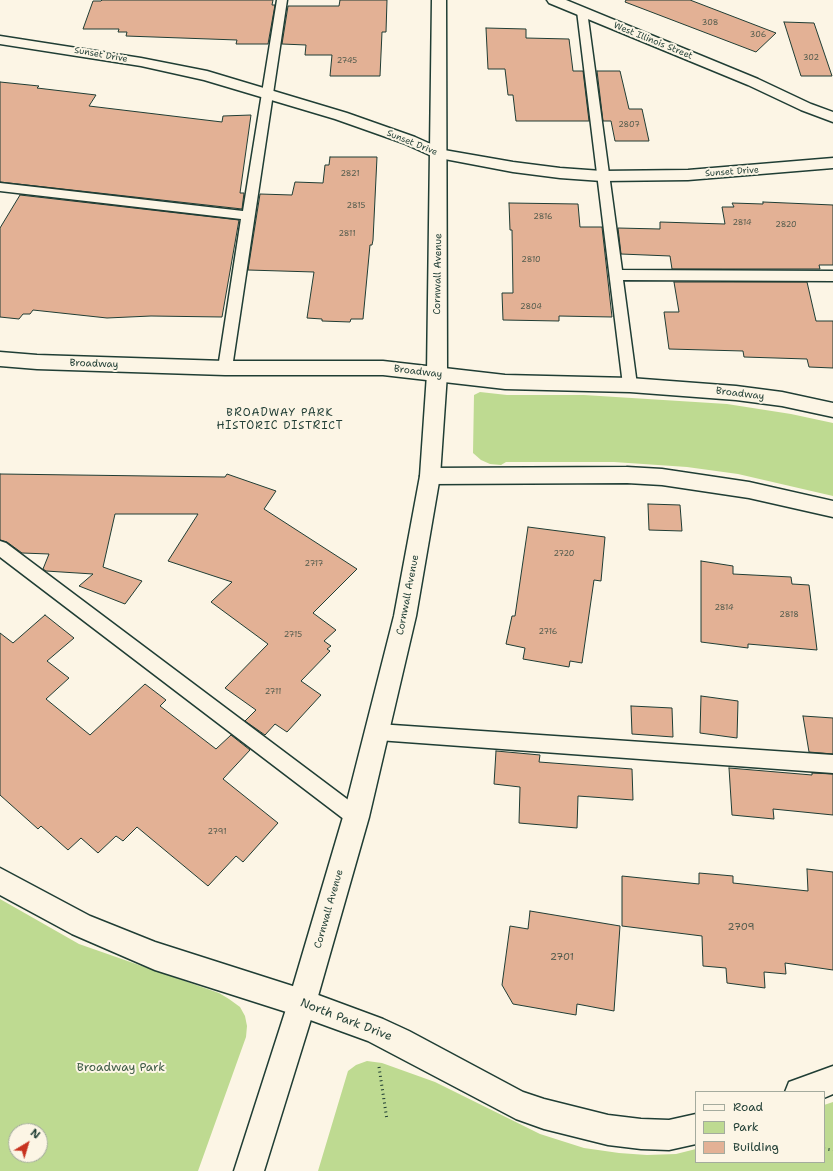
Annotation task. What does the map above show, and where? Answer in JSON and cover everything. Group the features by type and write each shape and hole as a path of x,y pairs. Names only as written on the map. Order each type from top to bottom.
{"street":[{"name":"Cornwall Avenue","path":"249,1171 302,1003 356,817 378,732 405,616 430,476 437,374 440,154 440,0"},
{"name":"West Illinois Street","path":"554,0 753,82 806,107 833,117"},
{"name":"Sunset Drive","path":"0,40 141,62 207,76 355,121 409,140 440,154 513,167 560,173 602,176 688,175 833,163"},
{"name":"West Illinois Street","path":"753,82 833,106"},
{"name":"Broadway","path":"0,359 38,362 225,368 384,368 505,382 630,385 736,393 833,410"},
{"path":"430,476 627,475 662,477 748,490 833,509"},
{"name":"North Park Drive","path":"0,881 81,925 155,956 302,1003 364,1025 400,1040 506,1099 544,1114 608,1130 641,1134 669,1135 695,1129"},
{"path":"802,1091 833,1080"}],"lane":[{"path":"225,368 282,0"},
{"path":"582,11 630,385"},
{"path":"0,187 248,216"},
{"path":"616,275 833,276"},
{"path":"0,548 356,817"},
{"path":"378,732 833,764"}],"path":[{"path":"380,1073 387,1120"}],"green space":[{"path":"480,392 507,395 584,395 727,404 791,414 833,423 833,496 738,474 687,467 614,462 506,462 501,465 490,464 481,460 473,453 474,395"},
{"name":"Broadway Park","path":"0,899 79,944 219,993 240,1007 245,1016 247,1026 246,1037 198,1171 0,1171"},
{"path":"367,1061 382,1063 435,1082 540,1134 584,1148 647,1155 676,1154 695,1149 695,1163 825,1163 825,1105 833,1102 833,1171 318,1171 348,1071 356,1065"}],"building":[{"path":"273,0 272,5 275,5 268,44 236,44 237,40 126,36 127,32 118,32 119,29 83,29 93,1"},
{"path":"340,0 387,0 386,32 382,32 380,76 330,76 332,55 305,55 306,45 282,44 288,6 339,6"},
{"path":"626,0 690,0 776,33 756,52 625,2"},
{"path":"784,22 814,23 832,76 801,76"},
{"path":"486,28 526,29 526,38 569,39 573,71 583,71 589,121 516,121 513,95 508,95 505,69 488,69"},
{"path":"597,71 620,71 629,109 642,109 649,141 615,141 611,121 603,121"},
{"path":"0,82 39,86 37,88 96,95 89,106 222,122 223,116 251,115 240,193 244,193 242,209 0,182"},
{"path":"330,157 377,157 373,240 372,245 370,245 363,319 351,319 350,322 322,321 322,319 307,318 314,272 248,270 260,194 292,195 295,182 323,183 325,165 329,165"},
{"path":"20,195 239,220 222,317 151,316 107,318 33,310 30,314 23,314 19,319 0,317 0,228"},
{"path":"763,202 833,205 833,265 819,265 820,269 672,269 670,256 621,254 618,228 660,229 660,222 725,224 722,207 734,207 732,203 763,204"},
{"path":"509,203 578,204 580,227 602,227 612,317 559,316 559,321 503,320 502,293 513,293 512,230 510,230"},
{"path":"674,282 807,282 816,321 833,321 833,368 809,367 807,359 744,357 743,351 669,349 664,312 679,312"},
{"path":"0,474 225,477 227,474 276,491 264,509 357,569 313,613 336,630 324,641 331,646 327,649 330,651 301,681 321,695 287,732 275,724 265,735 245,721 256,710 225,688 268,644 211,602 232,582 168,561 198,514 115,514 103,567 142,581 125,604 79,586 93,574 46,571 43,569 49,554 22,553 7,542 0,540"},
{"path":"648,504 680,505 682,531 649,530"},
{"path":"528,527 605,537 601,581 594,580 582,663 570,661 569,667 523,659 525,648 506,644 512,616 515,616"},
{"path":"701,561 733,566 733,574 791,577 792,584 809,585 817,650 748,644 748,648 701,642"},
{"path":"45,615 74,638 47,661 69,678 46,699 90,735 145,684 166,700 160,706 216,749 231,735 250,750 223,779 278,823 243,862 236,856 208,886 137,827 123,841 116,836 98,853 81,838 68,850 41,826 38,829 0,795 0,633 13,643"},
{"path":"701,696 738,701 737,738 700,733"},
{"path":"631,706 672,708 673,737 632,734"},
{"path":"803,716 833,718 833,754 809,752"},
{"path":"496,751 540,755 539,762 632,769 633,800 578,796 577,828 519,823 520,787 494,784"},
{"path":"729,768 812,775 812,773 833,774 833,815 773,809 774,819 732,815"},
{"path":"807,869 833,872 833,970 785,963 786,974 764,972 765,988 727,983 726,968 703,966 702,936 622,926 622,876 699,884 699,873 733,876 733,883 808,891"},
{"path":"530,911 620,926 614,1011 577,1004 576,1015 513,1004 502,985 510,926 528,929"}],"district":[{"name":"BROADWAY PARK HISTORIC DISTRICT","path":"280,419"}]}
